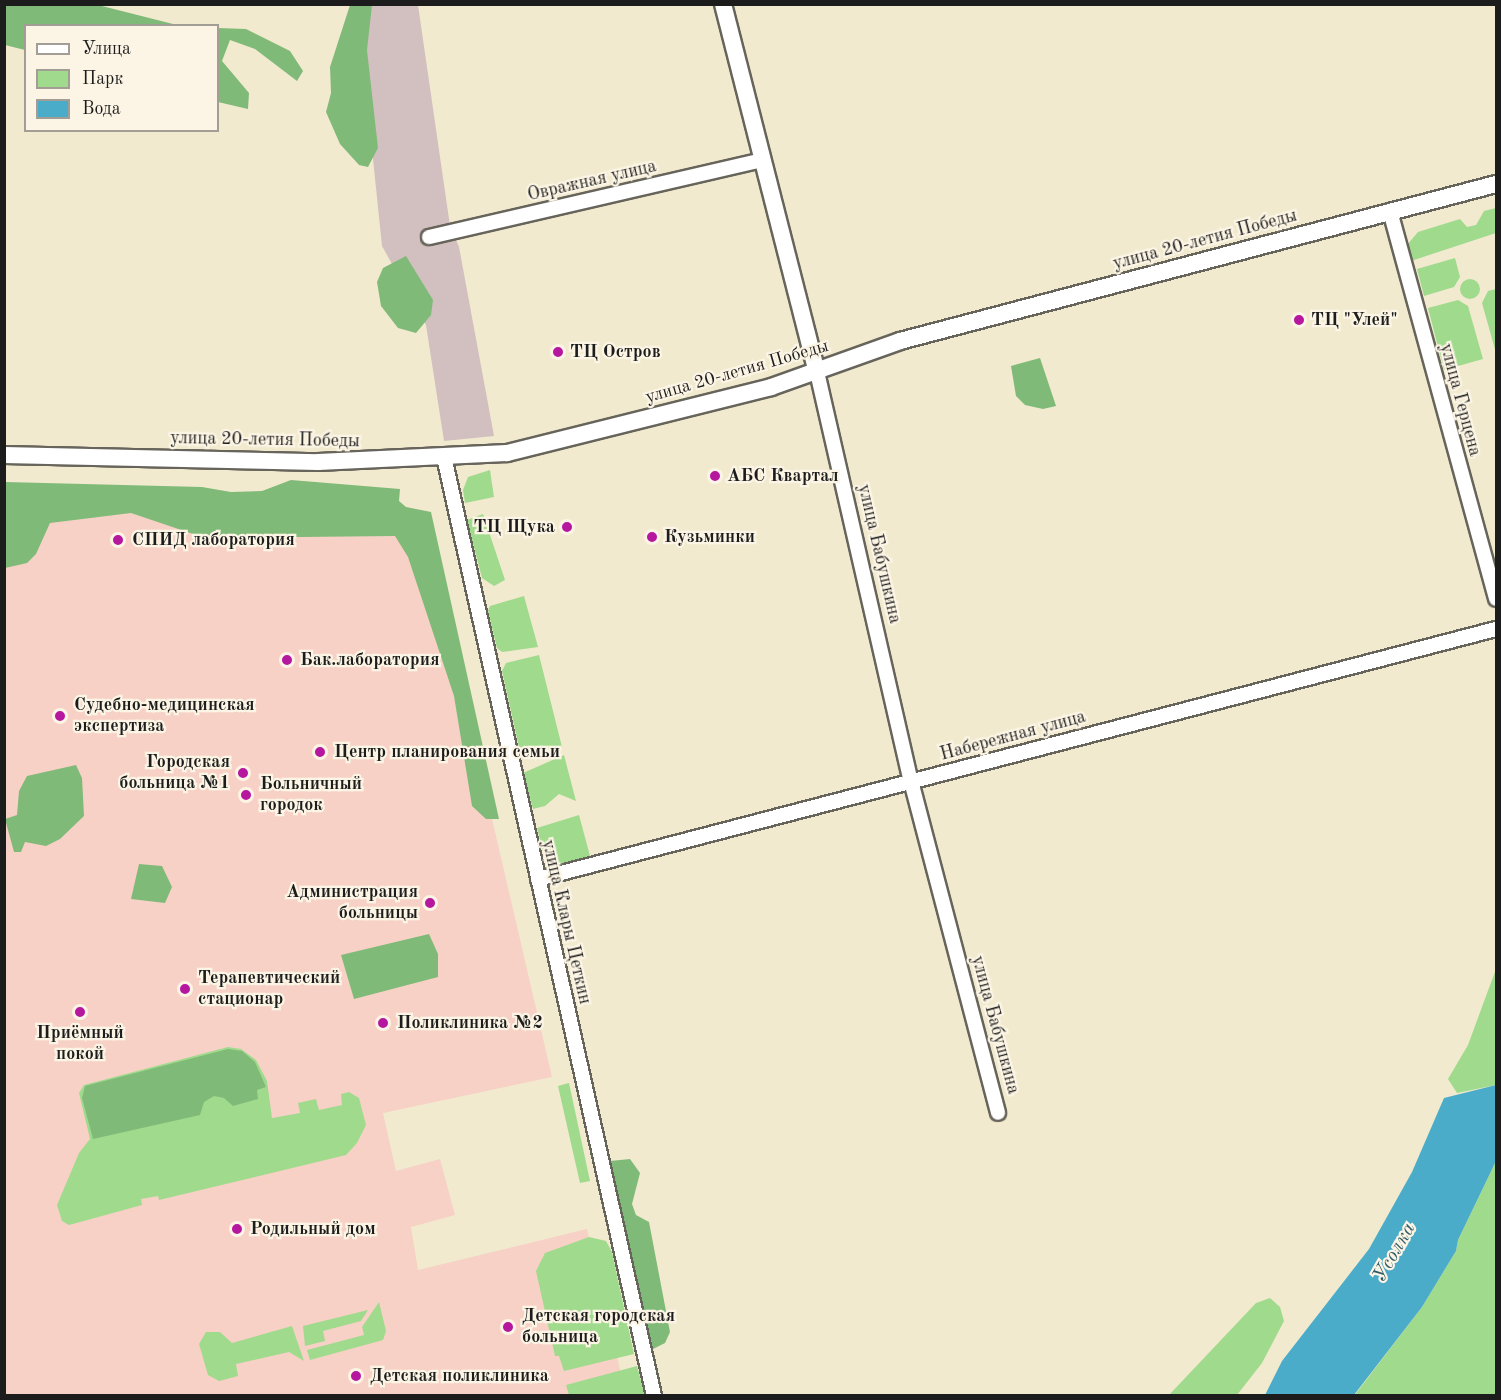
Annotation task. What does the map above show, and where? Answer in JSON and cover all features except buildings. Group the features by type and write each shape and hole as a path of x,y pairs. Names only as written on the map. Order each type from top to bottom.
{"street":[{"name":"улица Бабушкина","path":"723,4 817,372 911,781 998,1113"},
{"name":"Овражная улица","path":"429,237 763,160"},
{"name":"улица 20-летия Победы","path":"4,455 318,462 507,453 817,372 900,341 1497,184"},
{"name":"улица Герцена","path":"1390,211 1497,598"},
{"name":"улица Клары Цеткин","path":"444,457 654,1395"},
{"name":"Набережная улица","path":"538,879 1497,629"}],"shaded area":[{"path":"363,5 418,5 450,226 459,247 494,436 444,441 426,325 382,246 360,33"},
{"name":"Больничный городок","path":"5,509 421,513 552,1077 383,1113 396,1171 440,1159 455,1215 411,1227 418,1270 587,1229 626,1395 5,1396"}],"green space":[{"path":"5,4 98,5 173,24 24,24 24,50 5,45"},
{"path":"350,5 372,5 367,50 378,148 368,167 359,165 340,144 326,112 331,93 330,67"},
{"path":"219,28 246,29 290,51 303,71 297,81 255,49 230,40 222,61 249,93 248,109 219,102"},
{"path":"1496,208 1496,233 1411,261 1407,245 1418,232 1460,219 1467,227 1476,225 1484,211"},
{"path":"406,256 433,300 431,315 416,333 398,328 381,306 377,282 383,268"},
{"path":"1455,258 1460,277 1454,287 1424,296 1417,269"},
{"path":"1466,279 1474,279 1480,285 1480,293 1474,299 1466,299 1460,293 1460,285"},
{"path":"1496,289 1496,353 1482,303 1488,291"},
{"path":"1458,300 1468,306 1483,359 1444,370 1428,308"},
{"path":"1040,358 1056,406 1043,409 1025,405 1016,396 1011,366"},
{"path":"490,470 494,497 465,503 463,490 468,477"},
{"path":"291,480 400,489 399,501 406,507 431,512 499,819 486,819 472,806 454,696 408,557 395,536 205,538 131,513 50,523 36,554 27,563 5,568 5,482 202,487 231,492 262,491"},
{"path":"483,514 505,580 494,586 482,578 467,520"},
{"path":"524,596 538,647 502,652 497,648 488,611 490,606"},
{"path":"539,655 562,747 525,757 520,752 502,671 506,663"},
{"path":"564,755 576,801 559,794 545,806 533,809 523,773"},
{"path":"76,765 82,778 84,816 60,839 46,846 25,842 21,852 14,852 5,819 17,815 19,791 27,776"},
{"path":"579,815 590,856 553,866 546,863 537,828"},
{"path":"139,864 162,866 172,887 165,903 131,899"},
{"path":"429,934 438,954 438,977 354,999 341,955"},
{"path":"1496,969 1496,1085 1457,1093 1448,1079 1468,1045"},
{"path":"228,1047 241,1049 256,1060 267,1081 272,1118 300,1113 298,1103 316,1099 319,1110 342,1105 341,1094 349,1092 359,1098 366,1125 357,1143 346,1155 159,1200 158,1196 141,1199 142,1205 69,1225 62,1221 57,1205 79,1153 90,1139 79,1093 84,1085"},
{"path":"228,1049 242,1051 255,1062 266,1087 257,1090 258,1099 233,1106 224,1098 214,1096 204,1102 200,1115 93,1139 82,1098 85,1086"},
{"path":"569,1083 590,1181 580,1183 558,1086"},
{"path":"630,1159 640,1173 632,1204 636,1215 649,1222 670,1332 665,1343 653,1349 610,1170 610,1161"},
{"path":"1496,1161 1496,1395 1354,1396 1422,1307 1456,1251 1458,1240"},
{"path":"589,1237 606,1241 612,1252 634,1354 564,1371 559,1356 555,1356 536,1271 545,1253"},
{"path":"1270,1298 1280,1307 1284,1321 1262,1363 1237,1395 1169,1395 1256,1303"},
{"path":"379,1302 386,1331 383,1340 310,1360 307,1350 364,1335 362,1327"},
{"path":"368,1310 361,1321 323,1331 325,1341 305,1346 303,1326"},
{"path":"292,1326 304,1361 289,1352 236,1364 238,1376 219,1381 208,1375 199,1344 206,1332 220,1332 232,1343"},
{"path":"637,1366 645,1395 569,1395 566,1385"}],"water":[{"name":"Усолка","path":"1496,1085 1496,1161 1458,1240 1456,1251 1422,1307 1354,1395 1265,1395 1282,1361 1369,1249 1412,1172 1444,1098"}],"place":[{"name":"ТЦ \"Улей\"","path":"1299,320"},
{"name":"ТЦ Остров","path":"558,352"},
{"name":"АБС Квартал","path":"715,476"},
{"name":"ТЦ Щука","path":"567,527"},
{"name":"Кузьминки","path":"652,537"},
{"name":"СПИД лаборатория","path":"118,540"},
{"name":"Бак.лаборатория","path":"287,660"},
{"name":"Судебно-медицинская экспертиза","path":"60,716"},
{"name":"Центр планирования семьи","path":"320,752"},
{"name":"Городская больница №1","path":"243,773"},
{"name":"Больничный городок","path":"246,795"},
{"name":"Администрация больницы","path":"430,903"},
{"name":"Терапевтический стационар","path":"185,989"},
{"name":"Приёмный покой","path":"80,1012"},
{"name":"Поликлиника №2","path":"383,1023"},
{"name":"Родильный дом","path":"237,1229"},
{"name":"Детская городская больница","path":"508,1327"},
{"name":"Детская поликлиника","path":"356,1376"}]}
